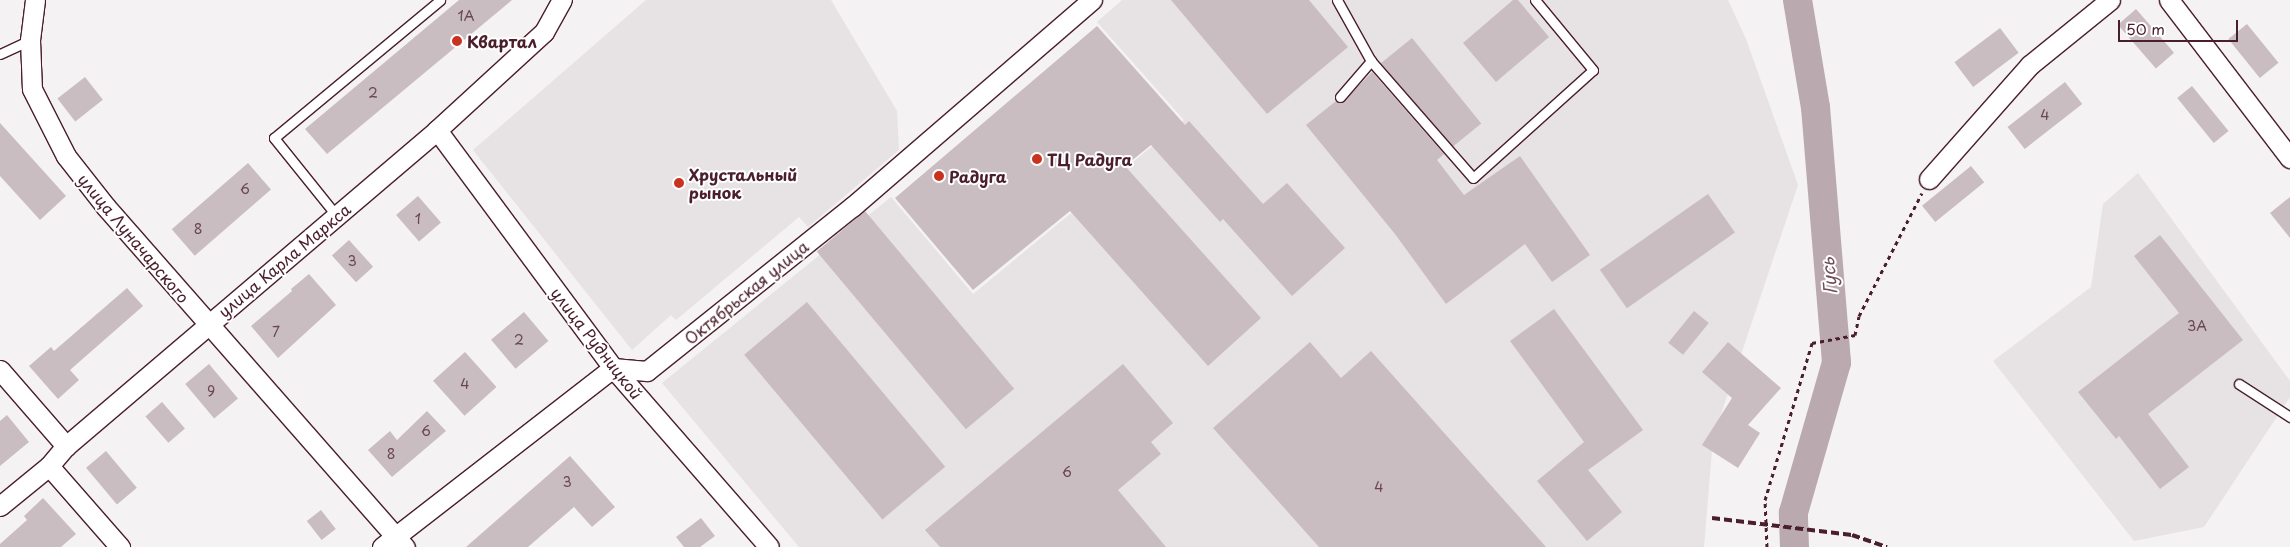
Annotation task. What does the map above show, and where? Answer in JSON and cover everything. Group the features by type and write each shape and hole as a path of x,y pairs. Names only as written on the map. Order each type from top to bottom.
{"street":[{"name":"улица Луначарского","path":"35,0 30,40 32,90 66,156 106,207 394,543"},
{"name":"Октябрьская улица","path":"613,368 647,371 852,207 1092,0"},
{"path":"1930,179 2030,65 2110,0"},
{"path":"2169,0 2290,158"},
{"name":"улица Карла Маркса","path":"0,506 49,466 66,446 437,130 544,32 560,2"},
{"name":"улица Рудницкой","path":"437,130 613,368 769,547"},
{"path":"394,543 613,368"},
{"path":"0,370 66,446"},
{"path":"49,466 120,547"}],"lane":[{"path":"336,215 274,138 440,0"},
{"path":"1337,0 1371,61 1473,178 1593,70 1535,0"},
{"path":"0,54 30,40"},
{"path":"1340,97 1371,61"},
{"path":"2239,384 2290,417"}],"path":[{"path":"1767,547 1765,500 1812,343 1855,335 1859,316 1930,179"}],"shaded area":[{"name":"Хрустальный рынок","path":"646,0 831,0 897,111 899,150 808,227 799,217 676,320 671,315 632,350 473,150"},
{"path":"1122,0 1728,0 1746,39 1798,185 1713,438 1704,547 799,547 662,383 891,197 973,294 1184,120 1097,22"},
{"path":"2138,173 2290,381 2290,397 2204,527 2134,541 1993,361 2091,287 2103,204"}],"building":[{"path":"459,0 512,0 327,154 305,129"},
{"path":"1171,0 1309,0 1348,47 1267,114"},
{"path":"1513,0 1518,0 1549,37 1496,82 1463,43"},
{"path":"2136,9 2174,53 2156,69 2118,25"},
{"path":"2247,24 2278,63 2260,78 2228,39"},
{"path":"1097,26 1185,125 1189,121 1263,204 1287,183 1345,248 1292,296 1223,219 1220,222 1151,145 1125,166 1261,318 1208,366 1070,211 973,290 895,198"},
{"path":"2000,28 2019,53 1973,87 1954,62"},
{"path":"1412,38 1481,123 1450,149 1381,63"},
{"path":"1372,72 1444,154 1437,160 1464,195 1520,156 1590,255 1552,282 1525,244 1446,304 1395,234 1306,125 1336,101 1339,103 1344,101"},
{"path":"85,77 103,100 75,121 57,99"},
{"path":"2065,82 2082,104 2025,149 2007,127"},
{"path":"2192,86 2229,131 2214,143 2177,98"},
{"path":"0,123 66,196 40,220 0,176"},
{"path":"248,163 271,189 195,256 172,229"},
{"path":"1971,166 1984,182 1935,222 1922,206"},
{"path":"1708,194 1735,233 1627,308 1600,270"},
{"path":"418,196 441,222 419,241 396,215"},
{"path":"2290,197 2290,238 2270,213"},
{"path":"865,211 1014,389 966,429 817,251"},
{"path":"2160,235 2243,340 2148,414 2189,467 2160,489 2119,436 2116,439 2078,392 2179,313 2134,256"},
{"path":"349,240 373,267 356,282 332,255"},
{"path":"309,274 336,305 278,358 251,326"},
{"path":"127,288 143,306 70,370 79,380 58,399 29,366 51,347 54,351"},
{"path":"807,302 945,467 882,519 744,355"},
{"path":"1554,309 1643,430 1588,470 1622,512 1587,541 1537,481 1584,442 1510,341"},
{"path":"1694,311 1709,323 1683,355 1668,343"},
{"path":"524,312 548,341 515,369 491,340"},
{"path":"1310,342 1341,378 1371,351 1546,547 1319,547 1213,428"},
{"path":"1728,342 1781,388 1748,425 1760,433 1738,468 1702,445 1732,398 1702,372"},
{"path":"465,352 496,387 464,416 433,381"},
{"path":"209,364 238,398 214,418 185,384"},
{"path":"1123,364 1173,423 1151,442 1161,454 1118,490 1166,547 940,547 925,530"},
{"path":"162,402 185,428 168,443 145,416"},
{"path":"427,411 446,431 392,477 368,450 390,431 397,440"},
{"path":"7,415 29,442 0,466 0,421"},
{"path":"106,451 137,488 117,504 86,468"},
{"path":"570,456 615,507 592,527 574,507 528,547 466,547"},
{"path":"43,498 76,534 61,547 0,547 0,544 27,520 24,516"},
{"path":"321,510 336,529 322,540 307,521"},
{"path":"701,518 715,536 700,547 684,547 676,537"}],"waterway":[{"name":"Гусь","path":"1794,547 1793,512 1836,362 1815,107 1797,0"}],"railway":[{"path":"1712,518 1852,535 1887,547"}],"place":[{"name":"Квартал","path":"457,41"},
{"name":"ТЦ Радуга","path":"1037,159"},
{"name":"Радуга","path":"939,176"},
{"name":"Хрустальный рынок","path":"679,183"}]}
